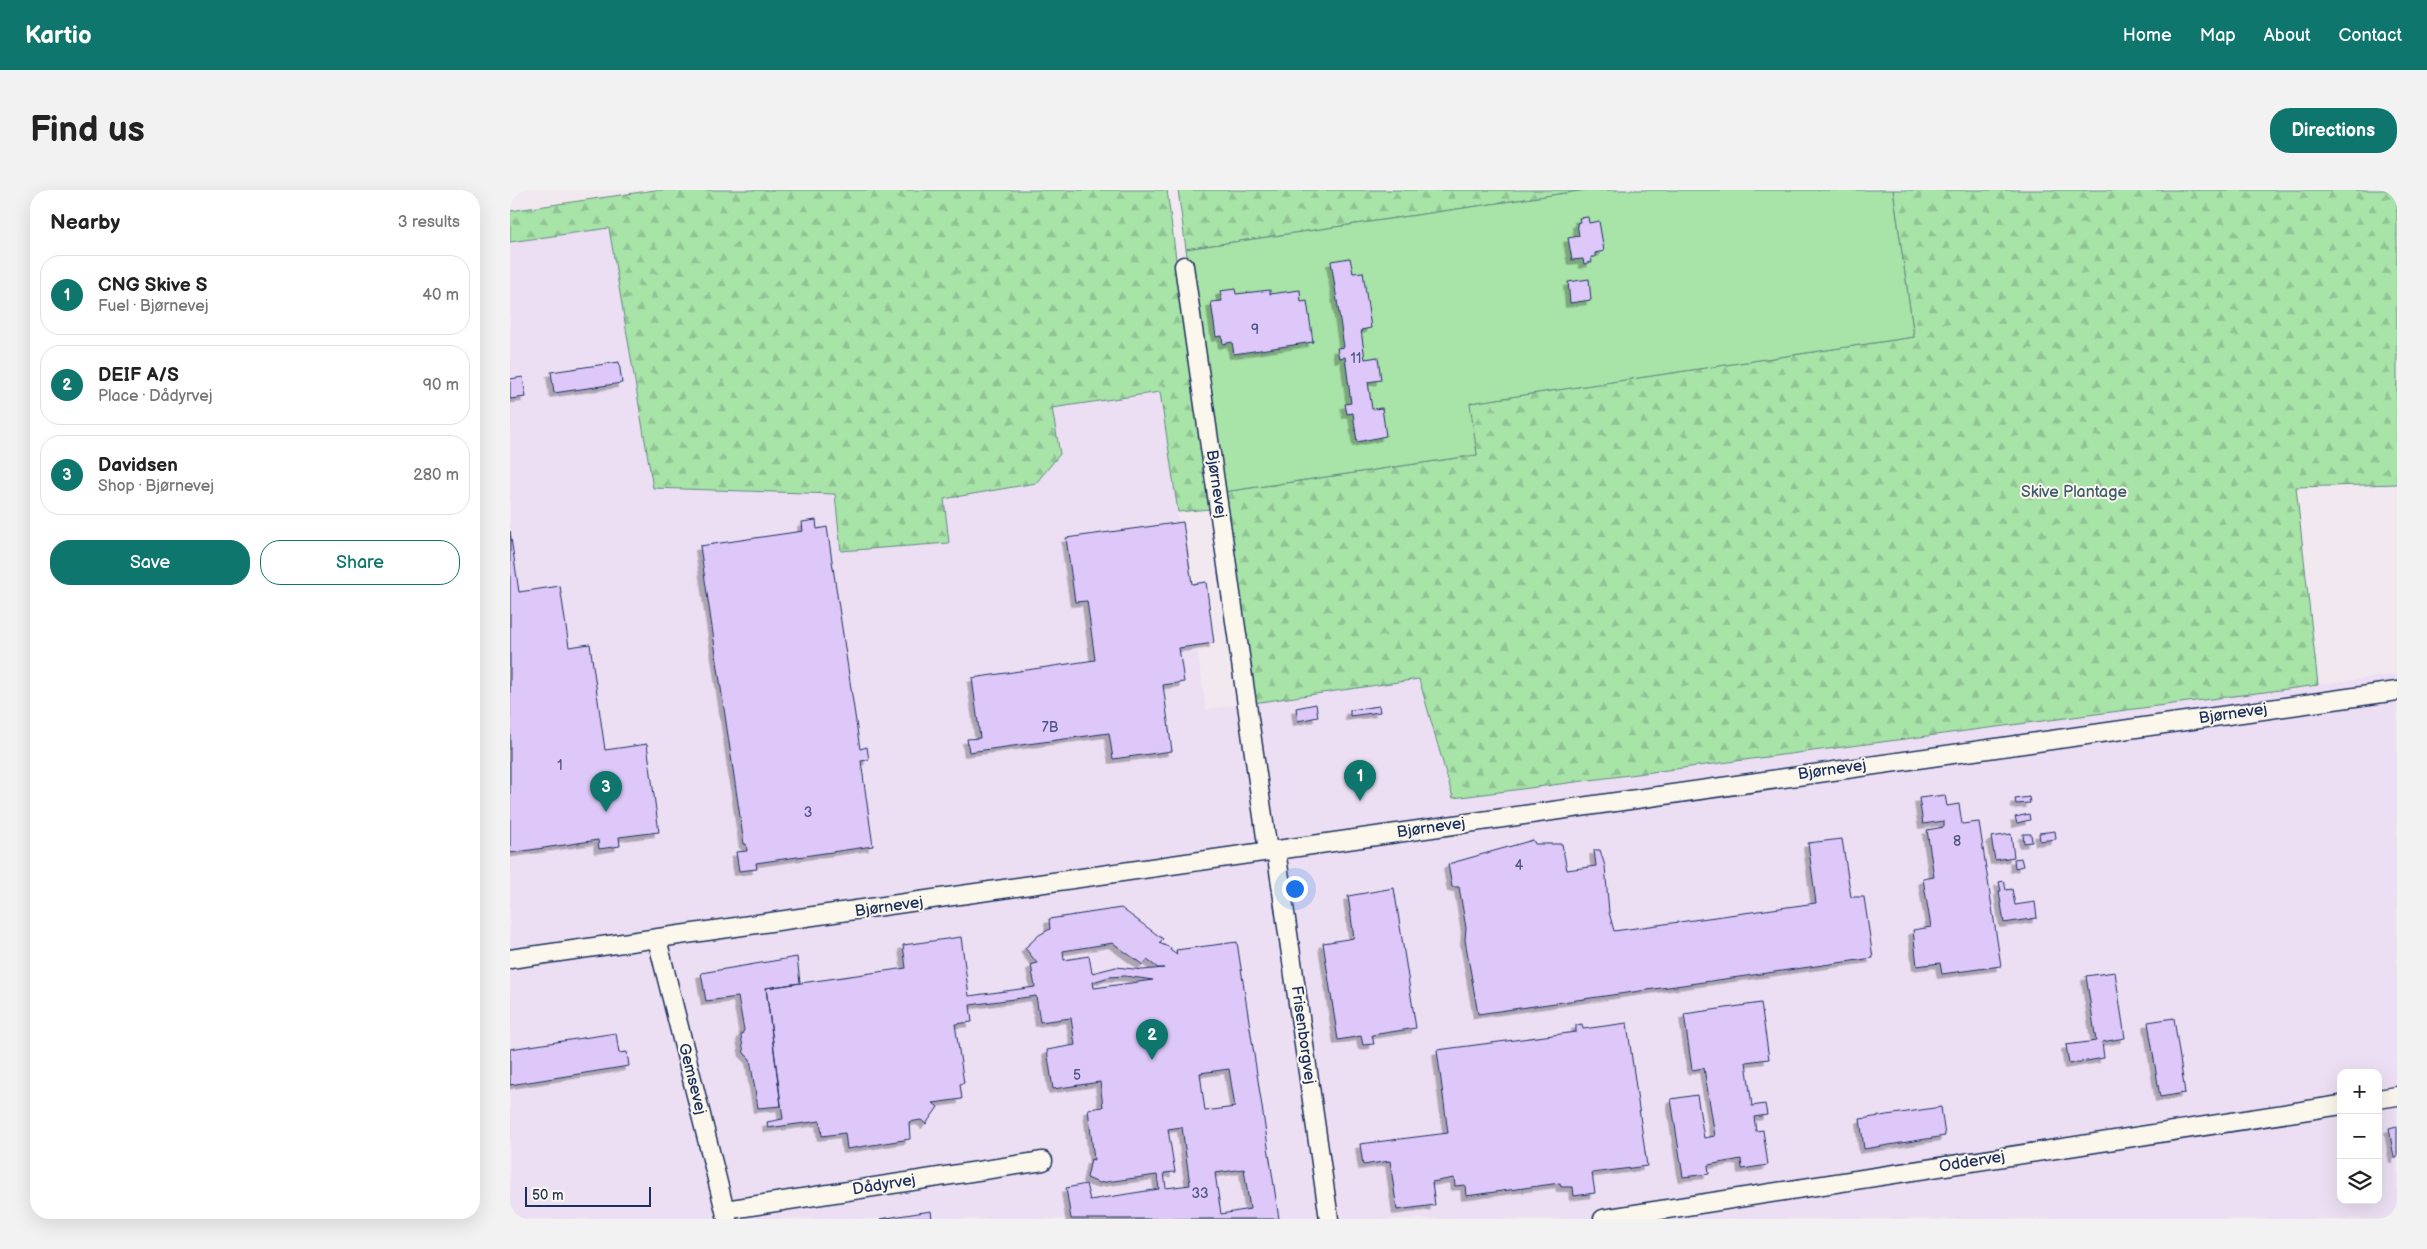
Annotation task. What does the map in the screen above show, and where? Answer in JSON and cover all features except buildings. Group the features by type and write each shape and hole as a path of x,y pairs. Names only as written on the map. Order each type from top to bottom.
{"street":[{"name":"Bjørnevej","path":"1184,266 1272,851"},
{"name":"Bjørnevej","path":"510,959 2397,691"},
{"name":"Frisenborgvej","path":"1272,851 1330,1219"},
{"name":"Gemsevej","path":"657,939 726,1214"},
{"path":"2382,1098 2397,1096"},
{"name":"Oddervej","path":"1604,1219 2337,1106"},
{"name":"Dådyrvej","path":"726,1214 1044,1161"}],"shaded area":[{"path":"609,228 653,488 835,494 841,551 944,499 1036,483 1052,408 1160,392 1206,709 1419,679 1454,798 2397,674 2397,1219 510,1219 510,242"}],"green space":[{"path":"655,190 1167,190 1209,509 1178,512 1160,392 1052,408 1060,454 1036,483 944,499 949,543 841,551 835,494 653,488 609,228 510,242 510,211"},
{"path":"1178,190 1586,190 1186,249"},
{"path":"1586,190 1893,190 1914,337 1470,403 1477,455 1223,492 1186,249"},
{"name":"Skive Plantage","path":"1893,190 2397,190 2397,484 2296,487 2318,685 1453,798 1419,679 1253,703 1241,601 1223,492 1477,455 1469,403 1914,337"}],"place":[{"name":"CNG Skive S","path":"1360,801"},
{"name":"Davidsen","path":"606,812"},
{"name":"DEIF A/S","path":"1152,1060"}]}
